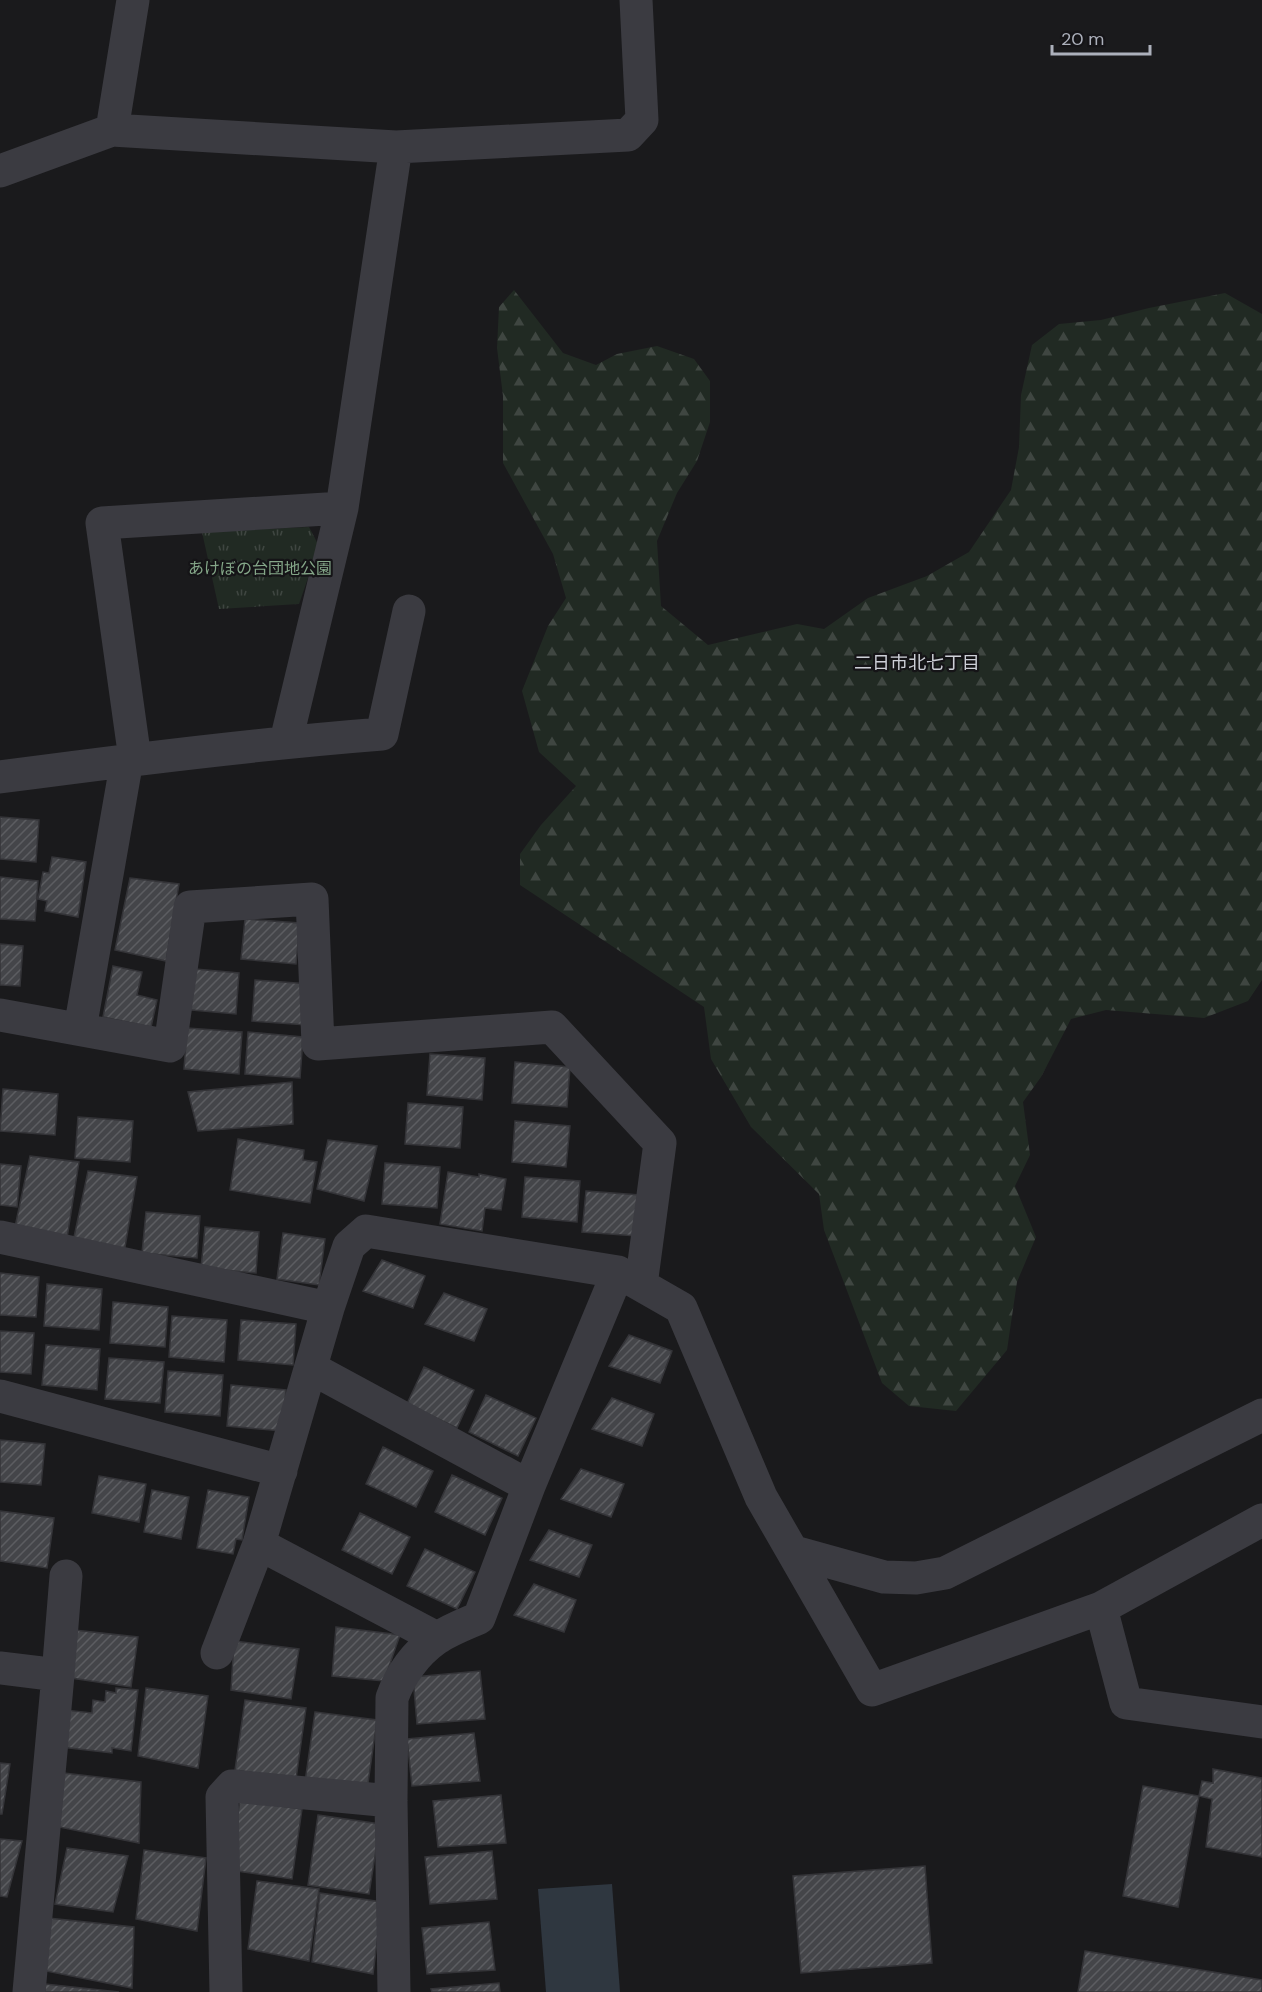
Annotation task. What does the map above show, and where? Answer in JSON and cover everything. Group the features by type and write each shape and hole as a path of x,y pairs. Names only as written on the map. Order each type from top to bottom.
{"street":[{"path":"112,130 133,0"},
{"path":"0,171 112,130 396,147 628,135 642,120 636,0"},
{"path":"286,741 342,508 396,147"},
{"path":"80,1029 131,759 102,523 342,508"},
{"path":"0,777 286,741 382,734 409,610"},
{"path":"0,1015 170,1046 190,907 312,899 318,1044 552,1027 660,1143 629,1278 529,1486 479,1618 437,1638 410,1663 392,1698 394,1992"},
{"path":"217,1653 259,1544 328,1308 349,1246 366,1231 629,1278 681,1308 761,1497 872,1690 1101,1608 1262,1520"},
{"path":"0,1238 328,1308"},
{"path":"311,1368 529,1486"},
{"path":"0,1396 281,1471"},
{"path":"794,1552 884,1577 916,1578 945,1573 1262,1415"},
{"path":"259,1544 437,1638"},
{"path":"29,1992 66,1576"},
{"path":"1101,1608 1126,1703 1262,1722"},
{"path":"0,1668 58,1675"},
{"path":"226,1992 222,1797 232,1786 391,1801"}],"green space":[{"path":"514,290 563,353 596,365 617,354 657,346 694,359 710,381 710,422 697,461 677,493 657,541 661,606 708,645 797,624 824,629 868,598 927,576 969,552 1011,490 1019,447 1021,395 1032,345 1059,324 1101,320 1225,293 1262,314 1262,980 1248,1001 1204,1018 1106,1010 1071,1019 1041,1077 1023,1102 1030,1155 1015,1186 1036,1237 1017,1282 1007,1350 956,1411 909,1406 882,1383 824,1230 819,1194 751,1127 711,1059 704,1007 520,885 520,854 541,825 576,786 539,752 522,691 548,626 566,598 553,554 503,463 503,396 497,348 499,307"},
{"name":"あけぼの台団地公園","path":"309,527 319,546 299,604 219,609 202,532"}],"shaded area":[{"path":"612,1884 620,1992 546,1992 538,1889"}],"building":[{"path":"0,817 39,820 36,862 0,859"},
{"path":"52,857 86,862 78,917 45,911 47,901 38,899 43,872 49,873"},
{"path":"0,877 38,881 35,921 0,919"},
{"path":"130,878 179,884 166,961 115,950"},
{"path":"245,919 300,923 296,964 241,959"},
{"path":"0,944 23,946 20,986 0,985"},
{"path":"113,966 142,972 137,995 157,1000 151,1027 103,1017"},
{"path":"184,968 239,973 236,1014 181,1009"},
{"path":"255,980 310,984 307,1025 252,1021"},
{"path":"187,1028 242,1032 239,1074 184,1069"},
{"path":"248,1032 303,1037 300,1078 245,1074"},
{"path":"430,1054 485,1058 482,1100 427,1095"},
{"path":"515,1062 570,1067 567,1107 512,1103"},
{"path":"292,1082 293,1124 198,1131 188,1092"},
{"path":"3,1089 58,1094 55,1135 0,1131"},
{"path":"408,1103 463,1107 460,1148 405,1144"},
{"path":"78,1117 133,1121 130,1162 75,1158"},
{"path":"515,1121 570,1126 566,1167 512,1162"},
{"path":"238,1139 304,1150 303,1160 317,1162 310,1203 230,1190"},
{"path":"328,1140 377,1146 364,1201 317,1189"},
{"path":"30,1156 79,1162 67,1238 15,1227"},
{"path":"385,1163 440,1167 437,1208 382,1204"},
{"path":"0,1164 21,1166 17,1207 0,1205"},
{"path":"88,1171 137,1177 124,1253 73,1242"},
{"path":"448,1172 506,1179 501,1210 485,1208 482,1231 440,1224"},
{"path":"525,1177 580,1181 577,1222 522,1217"},
{"path":"586,1191 640,1195 637,1236 582,1232"},
{"path":"146,1212 200,1216 197,1258 142,1253"},
{"path":"205,1227 259,1232 256,1273 201,1268"},
{"path":"283,1233 325,1239 319,1285 277,1279"},
{"path":"382,1260 425,1276 413,1308 363,1291"},
{"path":"0,1273 39,1277 36,1317 0,1315"},
{"path":"47,1284 102,1289 99,1330 44,1326"},
{"path":"444,1293 487,1309 474,1341 425,1324"},
{"path":"113,1302 168,1307 165,1347 110,1343"},
{"path":"172,1316 227,1320 224,1362 169,1357"},
{"path":"241,1320 296,1324 293,1365 238,1360"},
{"path":"0,1331 34,1333 31,1374 0,1372"},
{"path":"629,1335 672,1351 660,1383 609,1366"},
{"path":"46,1345 100,1349 97,1390 42,1385"},
{"path":"109,1358 164,1362 160,1403 105,1399"},
{"path":"424,1367 474,1390 457,1428 407,1404"},
{"path":"168,1371 223,1375 220,1416 165,1412"},
{"path":"231,1385 286,1390 282,1431 227,1426"},
{"path":"486,1395 536,1418 518,1456 469,1432"},
{"path":"612,1398 654,1414 642,1446 592,1429"},
{"path":"0,1440 45,1444 41,1485 0,1482"},
{"path":"383,1447 433,1471 416,1507 366,1484"},
{"path":"581,1469 624,1484 611,1517 561,1499"},
{"path":"452,1475 502,1498 485,1535 435,1512"},
{"path":"99,1476 146,1484 139,1522 92,1513"},
{"path":"152,1490 189,1497 181,1539 144,1532"},
{"path":"208,1490 249,1497 242,1540 236,1539 233,1554 197,1548"},
{"path":"0,1511 54,1518 47,1568 0,1561"},
{"path":"360,1513 410,1537 392,1574 342,1550"},
{"path":"549,1530 592,1545 579,1577 530,1560"},
{"path":"425,1549 475,1572 457,1609 407,1586"},
{"path":"534,1584 576,1600 564,1632 514,1615"},
{"path":"336,1627 400,1635 384,1681 332,1676"},
{"path":"74,1630 138,1637 131,1687 71,1678"},
{"path":"234,1641 299,1649 291,1699 231,1690"},
{"path":"480,1671 485,1719 417,1724 413,1677"},
{"path":"116,1688 138,1690 131,1751 112,1748 112,1753 61,1747 65,1710 92,1713 93,1700 105,1702 106,1691 116,1693"},
{"path":"146,1688 208,1696 198,1768 138,1756"},
{"path":"245,1700 306,1708 296,1779 235,1770"},
{"path":"315,1712 377,1720 367,1790 305,1782"},
{"path":"474,1733 480,1781 412,1786 407,1739"},
{"path":"0,1763 10,1764 2,1814 0,1814"},
{"path":"1213,1769 1262,1778 1262,1857 1206,1847 1212,1799 1199,1796 1202,1781 1213,1783"},
{"path":"55,1772 141,1782 139,1843 54,1826"},
{"path":"1143,1786 1199,1796 1178,1907 1123,1896"},
{"path":"501,1795 506,1843 438,1847 433,1801"},
{"path":"240,1800 302,1809 292,1879 230,1870"},
{"path":"318,1815 380,1824 369,1894 308,1885"},
{"path":"0,1839 22,1841 7,1897 0,1896"},
{"path":"67,1848 128,1856 113,1912 55,1904"},
{"path":"144,1850 206,1858 197,1931 136,1919"},
{"path":"492,1851 497,1899 430,1904 425,1857"},
{"path":"925,1866 932,1963 801,1973 793,1876"},
{"path":"257,1881 319,1889 309,1961 248,1949"},
{"path":"320,1893 382,1902 373,1974 312,1962"},
{"path":"48,1918 134,1927 132,1988 46,1971"},
{"path":"489,1922 495,1970 427,1974 422,1928"},
{"path":"1085,1951 1262,1980 1262,1992 1078,1992"},
{"path":"499,1983 500,1992 432,1992 431,1989"},
{"path":"45,1984 119,1992 45,1992"}],"district":[{"name":"二日市北七丁目","path":"917,663"}]}
